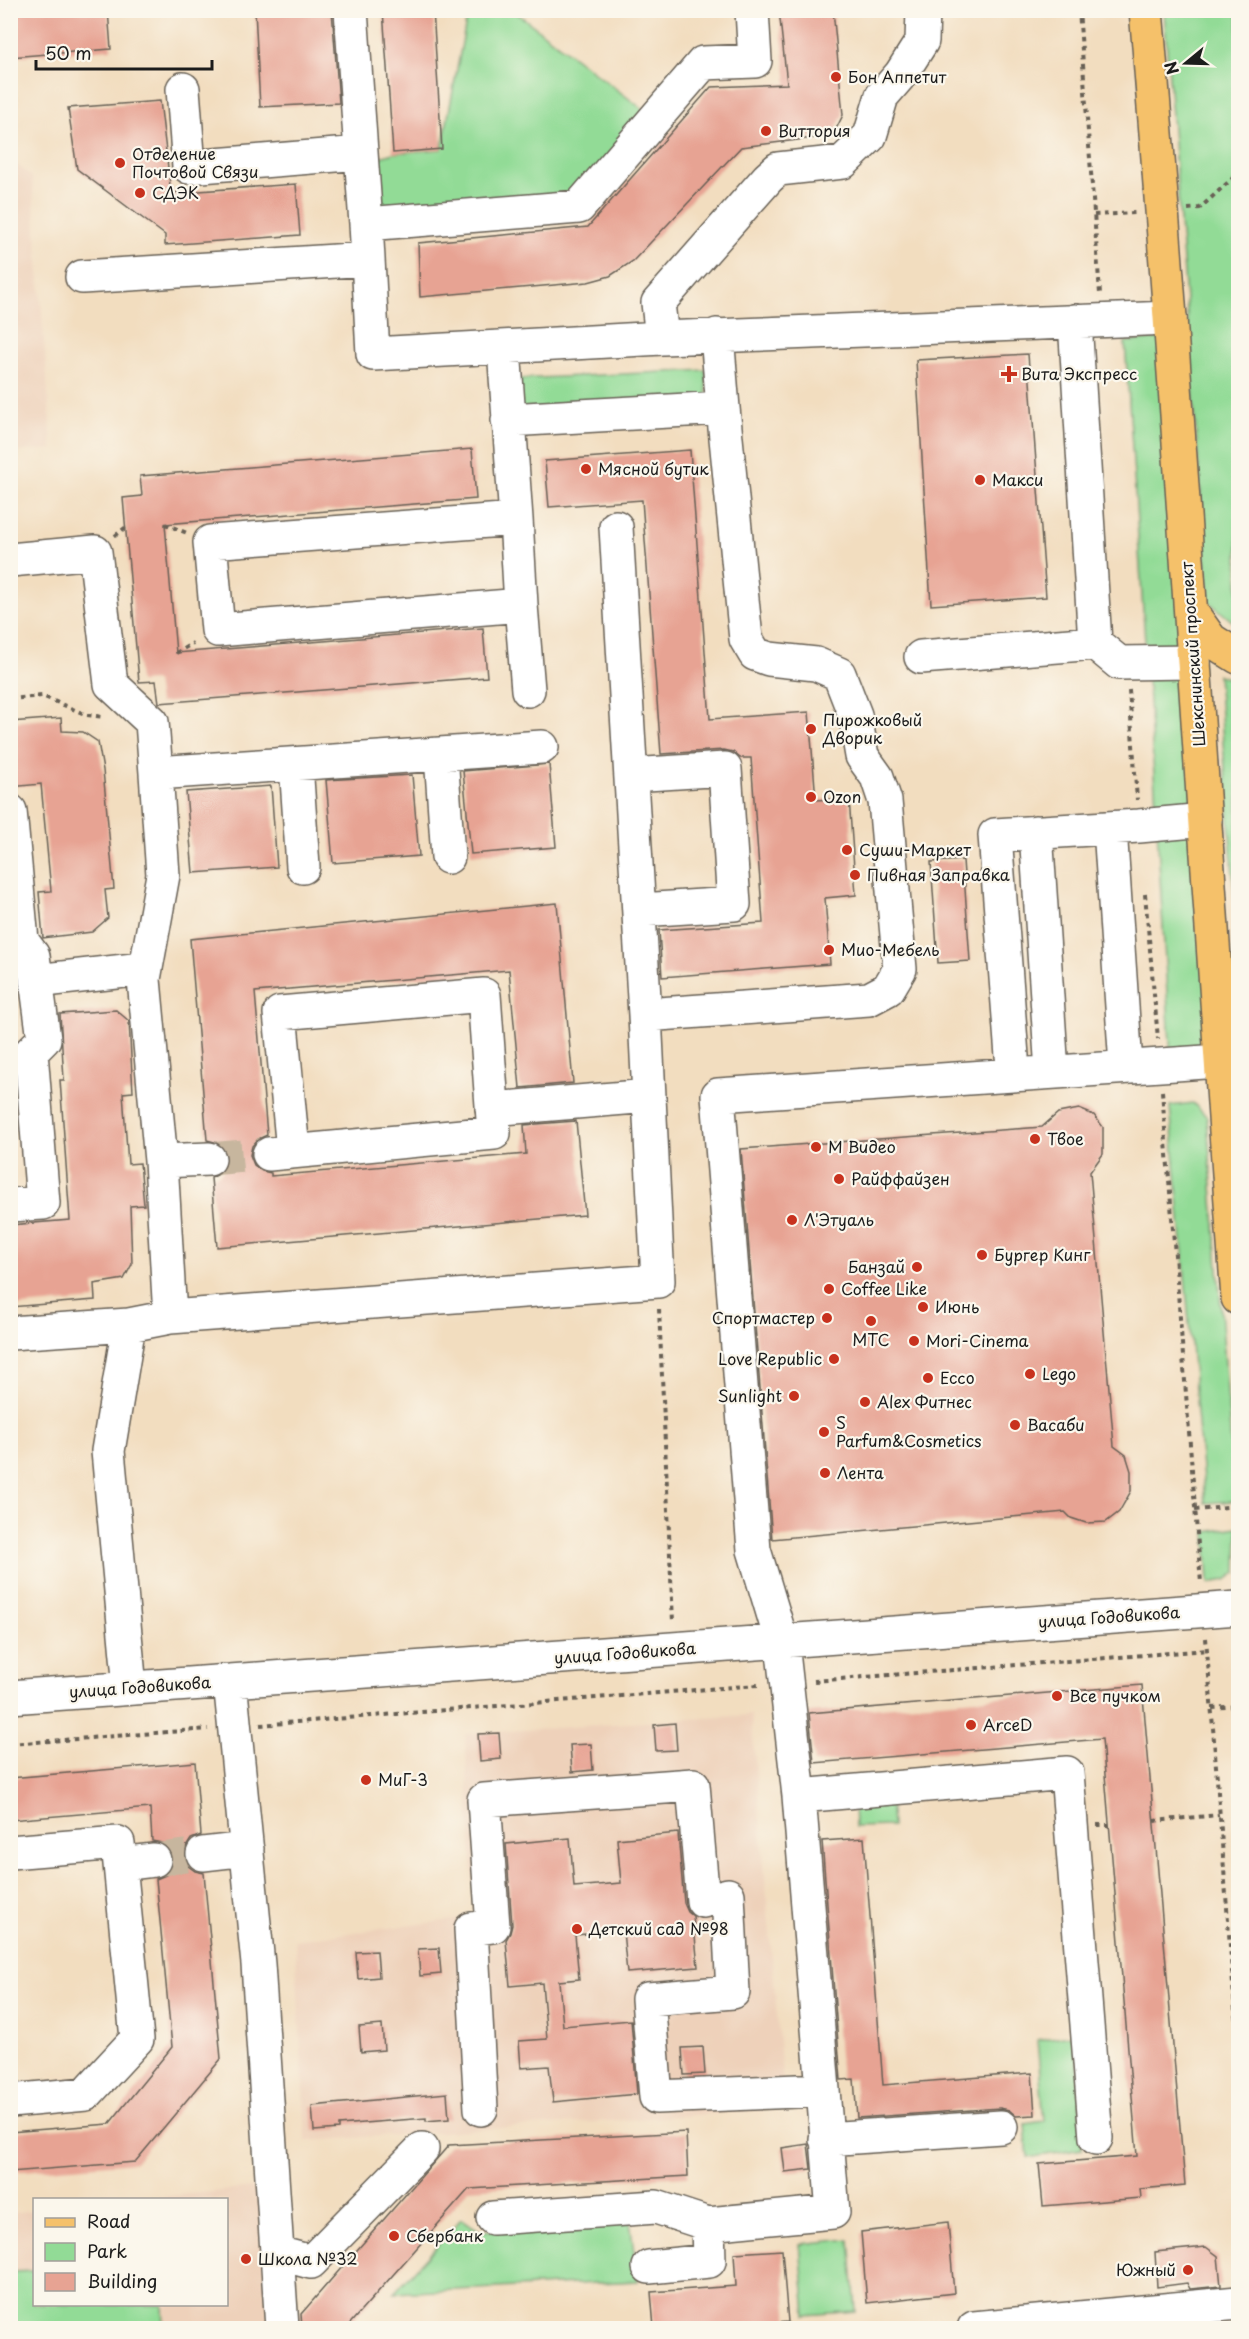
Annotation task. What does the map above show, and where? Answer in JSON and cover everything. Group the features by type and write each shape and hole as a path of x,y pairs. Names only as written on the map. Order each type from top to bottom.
{"main road":[{"name":"Шекснинский проспект","path":"1146,10 1191,612 1220,1061 1239,1298"},
{"path":"1191,612 1211,640 1239,657"}],"street":[{"path":"351,10 373,354 717,335 1170,318"},
{"path":"366,224 579,207 703,63 755,61 752,10"},
{"path":"662,338 658,303 768,178 778,169 843,162 870,136 882,96 901,74 922,41 923,10"},
{"path":"183,89 189,167 361,153"},
{"path":"82,277 368,259"},
{"path":"1088,321 1095,644"},
{"path":"645,1015 869,999 888,989 900,969 885,801 877,777 862,756 855,714 839,674 816,664 769,659 756,654 746,639 717,335"},
{"path":"504,348 528,690"},
{"path":"508,420 723,408"},
{"path":"516,519 210,542 218,630 521,605"},
{"path":"10,1333 129,1325 170,1317 658,1281 640,910 616,527"},
{"path":"10,560 95,552 111,684 152,722 163,875 144,979"},
{"path":"921,657 1095,644 1119,663 1194,662"},
{"path":"156,773 542,747"},
{"path":"441,755 448,857"},
{"path":"296,764 303,867"},
{"path":"631,775 725,769 730,837 734,904 640,910"},
{"path":"10,811 16,942 33,956 44,1040 21,1054 43,1203 10,1205"},
{"path":"1012,1056 995,835 1205,820"},
{"path":"1124,827 1126,1066"},
{"path":"1036,832 1052,1072"},
{"path":"36,981 143,969 161,1161 170,1317"},
{"path":"484,995 492,1109 494,1132 281,1153 280,1013 484,995"},
{"path":"493,2218 656,2207 708,2224 833,2212 799,1796 782,1642 754,1551 718,1095 1160,1063 1220,1061"},
{"path":"492,1109 649,1096"},
{"path":"161,1161 209,1159"},
{"path":"129,1325 108,1451 130,1688"},
{"name":"улица Годовикова","path":"10,1697 1239,1608"},
{"path":"230,1681 258,1964 282,2328"},
{"path":"799,1796 1068,1773 1096,2138"},
{"path":"481,2109 471,1929 493,1926 484,1800 693,1785 703,1901 728,1895 733,1992 648,1999 656,2097 822,2090"},
{"path":"10,1852 118,1843 137,2038 86,2094 10,2101"},
{"path":"203,1854 247,1849"},
{"path":"120,1864 154,1860"},
{"path":"826,2139 1001,2127"},
{"path":"277,2253 311,2262 422,2149"},
{"path":"650,2267 709,2261 708,2224"},
{"path":"974,2328 1239,2303"}],"path":[{"path":"1079,10 1088,321"},
{"path":"1124,827 1127,663"},
{"path":"10,699 42,696 87,715 109,717"},
{"path":"1144,886 1239,2049"},
{"path":"658,1281 674,1650"},
{"path":"1195,1510 1239,1506"},
{"path":"10,1744 1208,1650"},
{"path":"1212,1708 1239,1706"},
{"path":"1154,1821 1219,1815"}],"shaded area":[{"path":"10,159 32,177 52,449 11,452"},
{"name":"Детский сад №98","path":"751,1715 785,2109 306,2141 295,1940 475,1917 465,1734"},
{"name":"Школа №32","path":"261,2187 269,2328 11,2328 10,2213 33,2210 33,2306 228,2306 228,2198 151,2198"}],"green space":[{"path":"468,11 514,11 649,114 574,200 372,216 368,161 393,153 442,149"},
{"path":"1164,11 1238,11 1238,626 1209,602"},
{"path":"1166,338 1197,816 1157,820 1125,342"},
{"path":"706,370 707,402 519,411 518,379"},
{"path":"1218,675 1238,681 1238,943"},
{"path":"1198,824 1211,1058 1171,1060 1157,828"},
{"path":"1193,1103 1207,1117 1235,1501 1205,1503 1170,1106"},
{"path":"1238,1527 1237,1572 1226,1580 1209,1583 1206,1532"},
{"path":"890,1799 892,1826 855,1827 854,1803"},
{"path":"1077,2034 1082,2149 1028,2158 1025,2124 1044,2121 1037,2040"},
{"path":"461,2219 480,2231 630,2222 638,2281 394,2293"},
{"path":"850,2239 856,2311 806,2315 800,2244"},
{"path":"33,2271 33,2306 163,2306 164,2328 11,2328 11,2272"}],"building":[{"path":"10,10 108,10 111,49 10,57"},
{"path":"255,10 332,10 339,103 260,107"},
{"path":"383,10 433,10 442,149 393,153"},
{"path":"779,10 833,10 843,115 835,131 814,138 741,147 633,261 610,276 588,282 420,297 418,243 588,227 711,87 787,84"},
{"path":"160,101 171,193 296,184 300,235 165,245 165,235 77,169 68,108"},
{"path":"1028,354 1046,597 931,605 916,360"},
{"path":"472,449 476,499 165,524 176,653 483,628 487,677 159,703 156,681 139,682 123,498 142,496 140,476"},
{"path":"690,450 710,719 809,712 816,800 849,798 856,895 825,898 830,964 662,977 659,930 763,923 751,758 740,758 733,752 724,750 661,754 642,500 549,507 545,461"},
{"path":"61,718 62,731 83,732 98,742 103,770 114,889 105,890 108,918 92,932 43,938 39,892 51,891 41,784 10,787 10,722"},
{"path":"549,764 556,847 471,854 463,771"},
{"path":"412,775 419,856 333,863 326,780"},
{"path":"271,786 277,867 193,873 186,792"},
{"path":"963,860 970,961 938,963 931,862"},
{"path":"557,903 573,1083 520,1088 509,970 255,992 267,1135 258,1139 252,1146 250,1155 254,1165 262,1171 271,1173 271,1176 526,1154 524,1125 576,1121 585,1215 217,1247 211,1178 225,1168 228,1158 218,1143 207,1140 190,939"},
{"path":"116,1010 129,1021 133,1092 123,1093 128,1164 140,1163 144,1205 130,1206 132,1264 124,1279 94,1284 95,1300 10,1307 10,1225 70,1220 60,1080 64,1080 60,1014"},
{"name":"Июнь","path":"1079,1109 1094,1115 1103,1127 1103,1154 1090,1172 1114,1446 1126,1455 1131,1471 1131,1491 1119,1512 1106,1522 1086,1523 1071,1518 1065,1512 772,1539 741,1149 1042,1127 1058,1113"},
{"path":"1142,1685 1185,2185 1140,2189 1141,2198 1043,2206 1039,2164 1137,2156 1102,1739 814,1763 809,1713"},
{"path":"675,1723 677,1750 656,1751 654,1725"},
{"path":"499,1733 501,1759 480,1761 478,1734"},
{"path":"591,1744 593,1770 572,1772 570,1745"},
{"path":"195,1762 201,1835 191,1839 184,1856 188,1866 204,1873 221,2059 135,2162 10,2172 10,2132 109,2124 172,2047 156,1879 166,1875 171,1868 173,1858 169,1848 162,1843 152,1841 150,1808 10,1820 10,1778"},
{"path":"678,1833 684,1903 688,1912 693,1916 698,1967 627,1973 623,1931 575,1935 579,1979 559,1981 563,2026 631,2020 637,2094 553,2102 549,2066 521,2068 519,2041 547,2039 542,1983 510,1986 506,1940 512,1925 506,1844 570,1838 574,1887 621,1883 617,1839"},
{"path":"864,1838 883,2085 1032,2073 1035,2115 1016,2116 1009,2110 1000,2108 857,2118 854,2079 841,2080 822,1841"},
{"path":"439,1948 441,1974 420,1976 418,1949"},
{"path":"377,1951 379,1977 358,1979 356,1952"},
{"path":"382,2025 384,2050 361,2052 359,2027"},
{"path":"703,2047 705,2074 684,2075 682,2048"},
{"path":"447,2093 449,2119 426,2121 426,2118 339,2125 339,2129 314,2131 312,2106"},
{"path":"686,2132 688,2176 469,2189 346,2328 302,2328 301,2314 449,2145"},
{"path":"808,2144 811,2169 785,2172 782,2148"},
{"path":"948,2222 954,2293 867,2303 861,2232"},
{"name":"Южный","path":"1206,2247 1218,2256 1221,2286 1190,2289 1187,2283 1157,2287 1155,2252"},
{"path":"782,2250 788,2322 747,2325 747,2328 654,2328 651,2292 736,2286 734,2253"}],"tunnel":[{"path":"209,1159 269,1154"},
{"path":"154,1860 203,1854"}],"place":[{"name":"Бон Аппетит","path":"836,77"},
{"name":"Виттория","path":"766,131"},
{"name":"Отделение Почтовой Связи","path":"120,163"},
{"name":"СДЭК","path":"140,193"},
{"name":"Вита Экспресс","path":"1009,374"},
{"name":"Мясной бутик","path":"586,469"},
{"name":"Макси","path":"980,480"},
{"name":"Пирожковый Дворик","path":"811,729"},
{"name":"Ozon","path":"811,797"},
{"name":"Суши-Маркет","path":"847,850"},
{"name":"Пивная Заправка","path":"855,875"},
{"name":"Мио-Мебель","path":"829,950"},
{"name":"Твое","path":"1035,1139"},
{"name":"М Видео","path":"816,1147"},
{"name":"Райффайзен","path":"839,1179"},
{"name":"Л'Этуаль","path":"792,1220"},
{"name":"Бургер Кинг","path":"982,1255"},
{"name":"Банзай","path":"917,1267"},
{"name":"Coffee Like","path":"829,1289"},
{"name":"Июнь","path":"923,1307"},
{"name":"Спортмастер","path":"827,1318"},
{"name":"МТС","path":"871,1321"},
{"name":"Mori-Cinema","path":"914,1341"},
{"name":"Love Republic","path":"834,1359"},
{"name":"Lego","path":"1030,1374"},
{"name":"Ecco","path":"928,1378"},
{"name":"Sunlight","path":"794,1396"},
{"name":"Alex Фитнес","path":"865,1402"},
{"name":"Васаби","path":"1015,1425"},
{"name":"S Parfum&Cosmetics","path":"824,1432"},
{"name":"Лента","path":"825,1473"},
{"name":"Все пучком","path":"1057,1696"},
{"name":"ArceD","path":"971,1725"},
{"name":"МиГ-3","path":"366,1780"},
{"name":"Детский сад №98","path":"577,1929"},
{"name":"Сбербанк","path":"394,2236"},
{"name":"Школа №32","path":"246,2259"},
{"name":"Южный","path":"1188,2270"}]}
